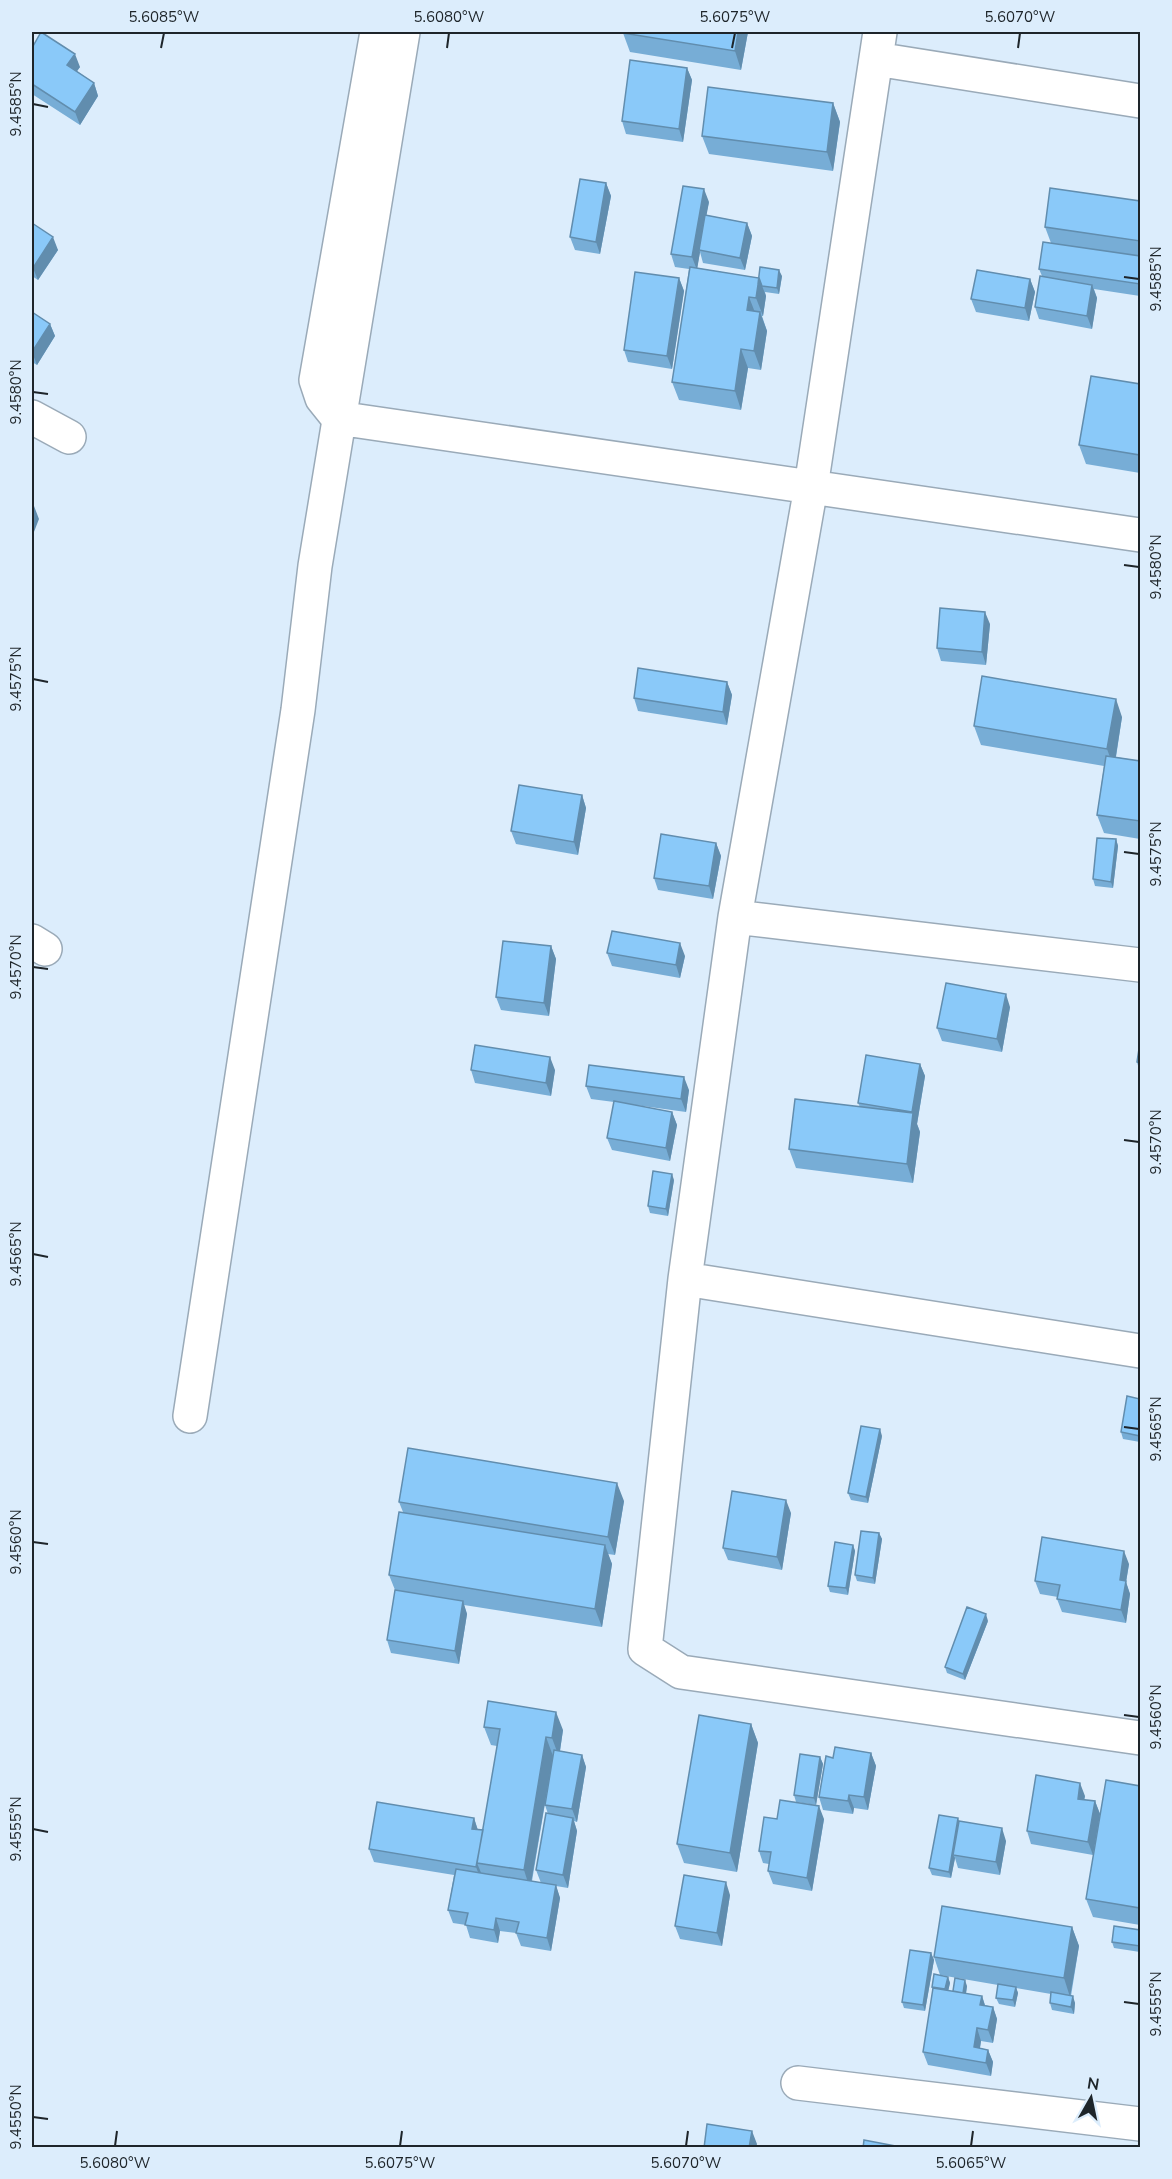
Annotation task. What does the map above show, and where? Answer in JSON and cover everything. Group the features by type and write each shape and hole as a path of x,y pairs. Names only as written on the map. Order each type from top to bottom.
{"street":[{"path":"376,32 316,380 322,398 338,418 1140,535"},
{"path":"190,1416 298,710 315,566 403,32"},
{"path":"1140,101 878,45 811,487 735,917 685,1279 645,1649 681,1672 1140,1738"},
{"path":"32,417 69,436"},
{"path":"735,917 1140,965"},
{"path":"685,1279 1140,1351"},
{"path":"798,2083 1140,2124"}],"building":[{"path":"41,32 75,54 67,65 94,83 75,112 32,84 32,48"},
{"path":"624,32 738,32 735,51"},
{"path":"630,60 687,68 679,129 622,121"},
{"path":"708,87 833,103 827,152 702,136"},
{"path":"580,179 606,183 596,242 570,237"},
{"path":"683,186 704,189 692,257 671,254"},
{"path":"1050,188 1140,201 1140,241 1045,227"},
{"path":"705,215 747,223 740,258 699,250"},
{"path":"32,223 53,237 33,268 32,266"},
{"path":"1043,242 1140,256 1140,284 1039,269"},
{"path":"690,267 759,278 756,298 749,297 747,310 760,312 754,351 741,349 735,391 672,382"},
{"path":"760,267 779,270 777,288 762,286 759,278 758,284"},
{"path":"977,270 1030,279 1025,308 971,299"},
{"path":"635,272 679,278 667,356 624,350"},
{"path":"1040,276 1092,285 1087,316 1035,307"},
{"path":"32,312 50,324 32,352"},
{"path":"1091,376 1140,384 1140,455 1079,445"},
{"path":"940,608 985,612 982,652 937,648"},
{"path":"638,668 727,682 723,712 634,698"},
{"path":"982,676 1116,699 1107,749 974,726"},
{"path":"1106,756 1140,761 1140,821 1097,815"},
{"path":"519,785 582,795 574,842 511,831"},
{"path":"661,834 716,843 709,886 654,878"},
{"path":"1097,838 1116,839 1111,882 1093,879"},
{"path":"612,931 680,943 676,965 607,953"},
{"path":"503,941 551,946 544,1003 496,997"},
{"path":"946,983 1006,994 997,1039 937,1028"},
{"path":"1140,1042 1140,1063 1137,1062"},
{"path":"475,1045 550,1057 546,1083 471,1070"},
{"path":"866,1055 920,1064 912,1112 858,1103"},
{"path":"589,1065 684,1077 681,1099 586,1086"},
{"path":"795,1099 913,1113 907,1164 789,1149"},
{"path":"614,1101 672,1112 666,1148 607,1138"},
{"path":"653,1171 672,1174 666,1209 648,1206"},
{"path":"1127,1396 1140,1399 1140,1436 1121,1432"},
{"path":"861,1426 880,1429 866,1497 848,1493"},
{"path":"408,1448 617,1483 608,1537 399,1502"},
{"path":"732,1491 786,1500 777,1557 723,1548"},
{"path":"399,1512 605,1545 595,1609 389,1575"},
{"path":"861,1531 879,1533 873,1578 855,1575"},
{"path":"1042,1537 1124,1551 1120,1580 1126,1581 1121,1610 1057,1599 1060,1585 1035,1581"},
{"path":"835,1542 853,1545 846,1588 828,1586"},
{"path":"395,1590 463,1601 455,1651 387,1640"},
{"path":"967,1607 986,1614 963,1674 945,1667"},
{"path":"488,1701 556,1712 552,1738 546,1737 524,1870 477,1863 500,1729 484,1727"},
{"path":"699,1715 751,1724 730,1853 677,1844"},
{"path":"835,1747 871,1753 864,1797 849,1795 848,1801 819,1797 826,1756 833,1758"},
{"path":"554,1750 582,1755 572,1809 545,1805"},
{"path":"800,1754 820,1757 814,1798 794,1795"},
{"path":"1036,1775 1080,1783 1078,1799 1095,1801 1088,1842 1027,1831"},
{"path":"1106,1780 1140,1786 1140,1908 1086,1899"},
{"path":"780,1800 819,1806 807,1878 768,1871 771,1852 759,1851 764,1817 777,1819"},
{"path":"377,1802 474,1818 472,1829 483,1830 476,1867 369,1849"},
{"path":"546,1813 573,1818 563,1875 536,1870"},
{"path":"939,1815 958,1818 949,1872 929,1868"},
{"path":"959,1821 1002,1828 996,1862 953,1855"},
{"path":"456,1869 556,1885 547,1938 516,1933 519,1922 496,1918 494,1930 465,1925 468,1913 448,1910"},
{"path":"684,1875 726,1882 717,1933 675,1926"},
{"path":"942,1906 1072,1927 1064,1978 934,1957"},
{"path":"1114,1926 1140,1930 1140,1946 1112,1942"},
{"path":"910,1950 931,1953 923,2005 902,2002"},
{"path":"934,1974 948,1977 945,1989 932,1987"},
{"path":"955,1978 965,1980 963,1993 953,1991"},
{"path":"998,1984 1016,1987 1013,2000 996,1998"},
{"path":"933,1988 982,1996 980,2005 993,2007 988,2030 977,2028 974,2047 988,2050 986,2063 923,2052"},
{"path":"1051,1992 1073,1996 1071,2007 1050,2003"},
{"path":"707,2124 752,2131 749,2148 704,2148"},
{"path":"864,2140 906,2148 863,2148"}]}
